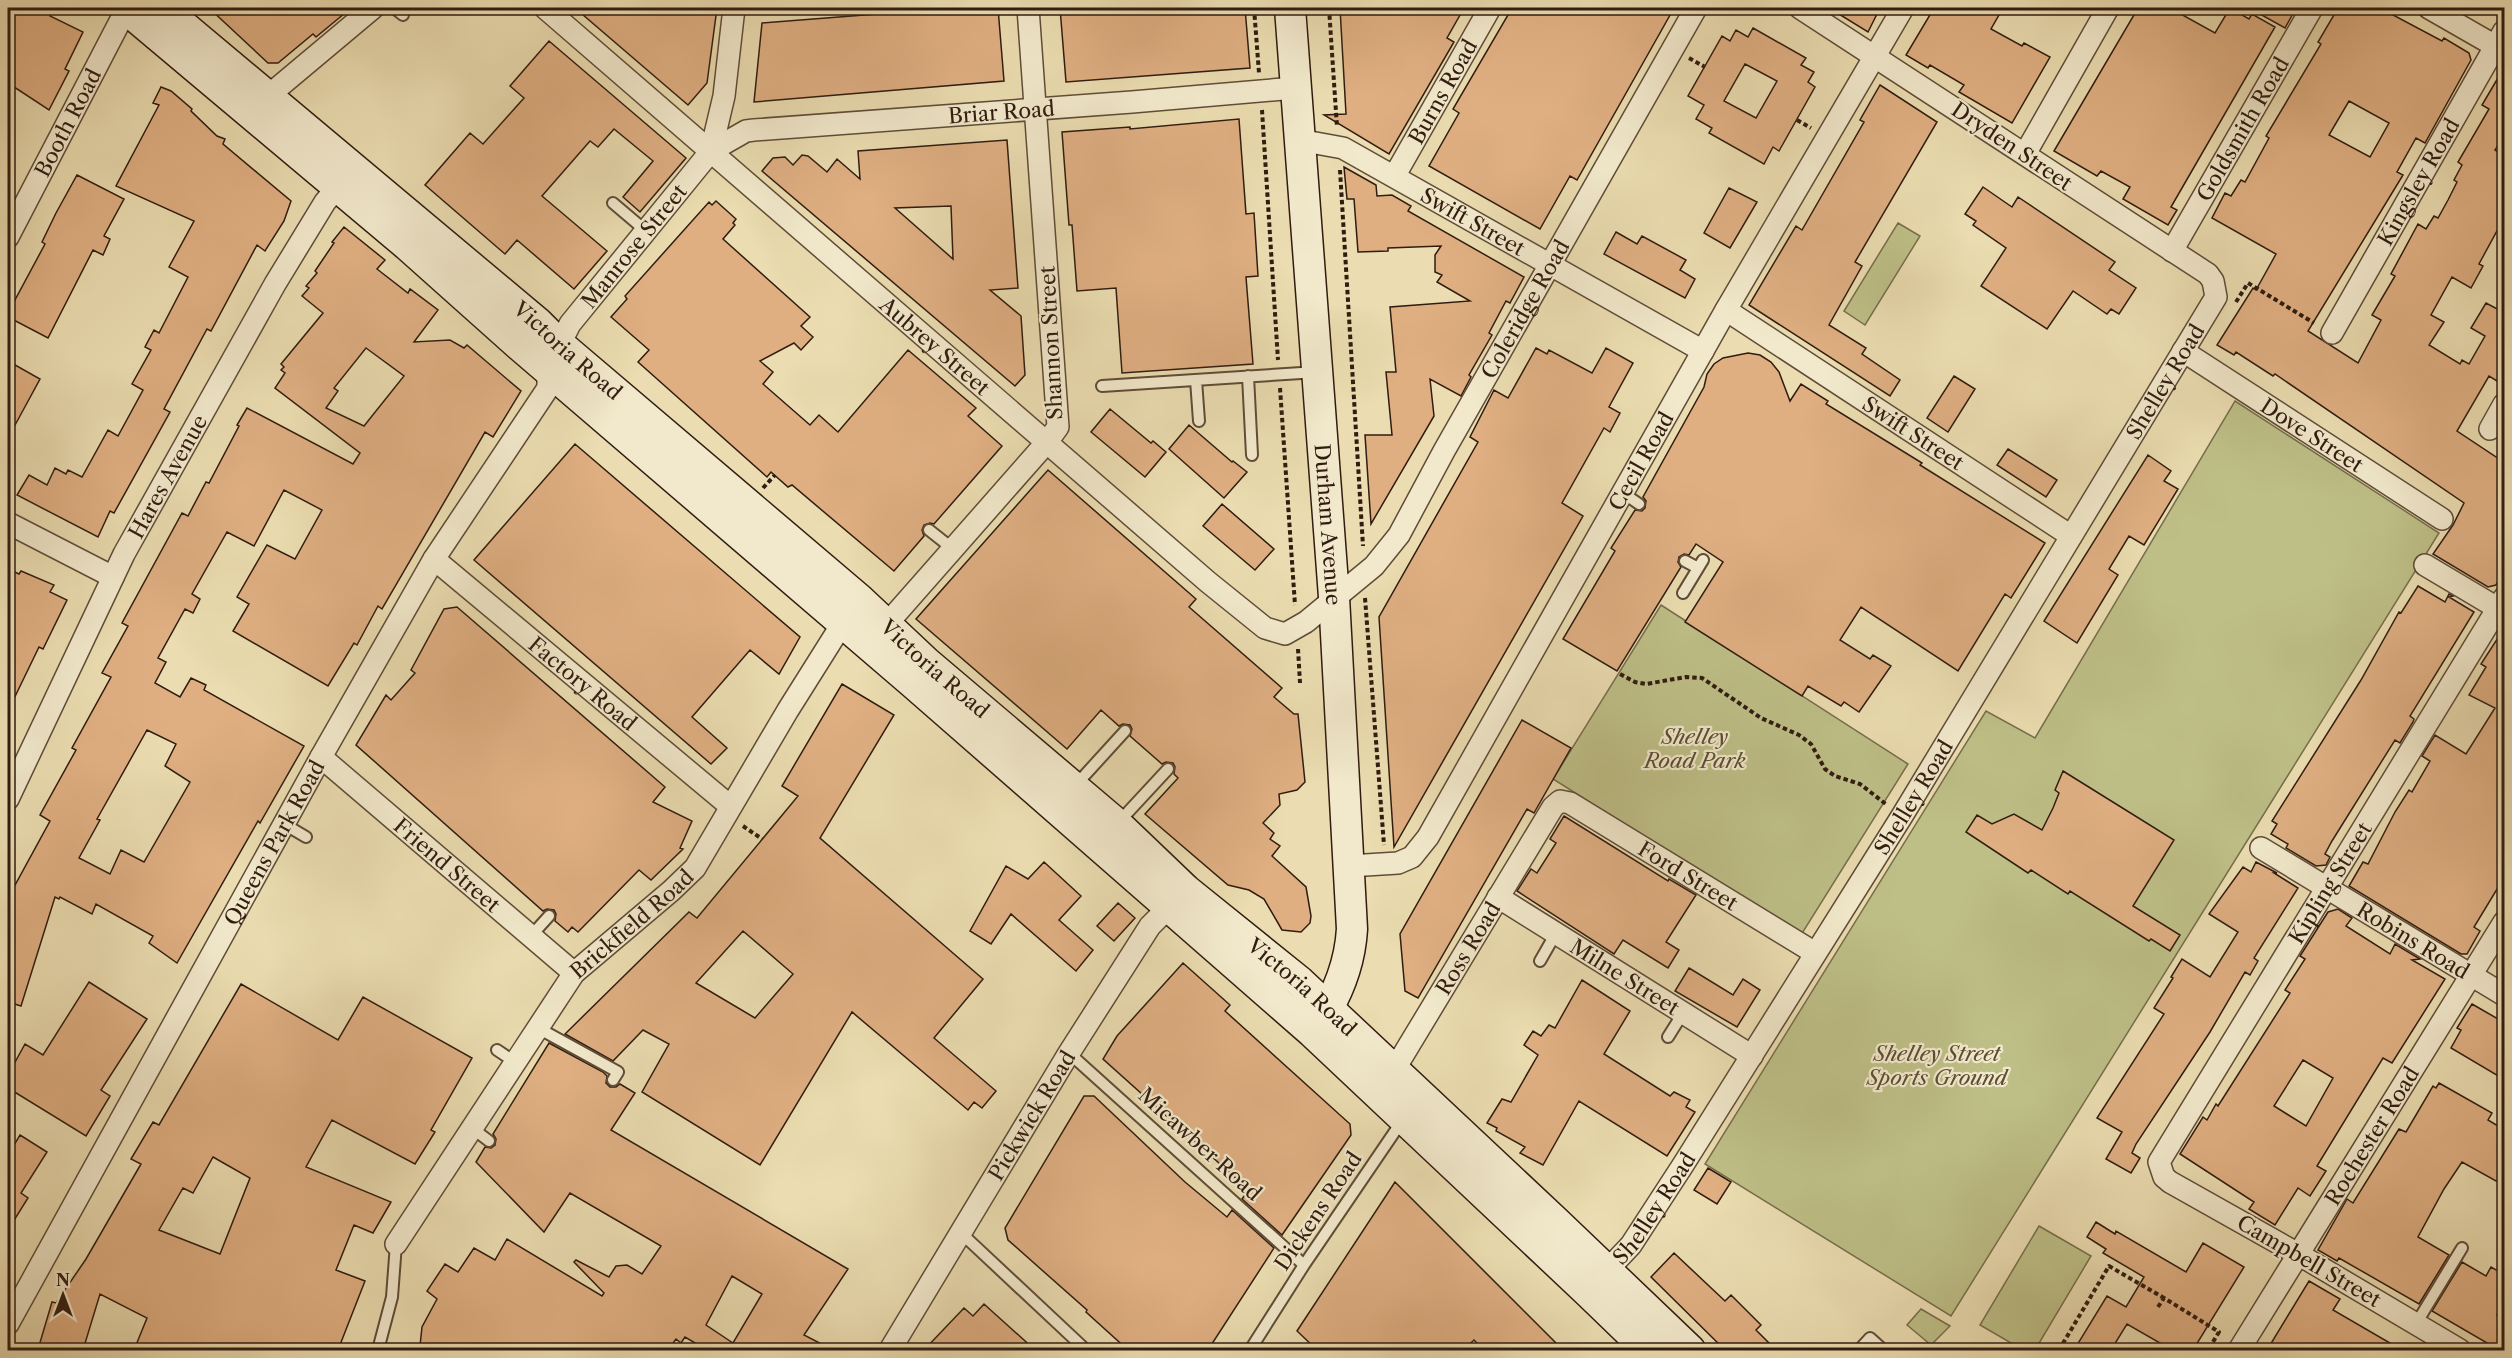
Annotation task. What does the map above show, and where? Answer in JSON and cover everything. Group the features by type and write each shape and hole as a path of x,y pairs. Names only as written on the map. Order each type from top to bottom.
{"main road":[{"name":"Victoria Road","path":"126,8 260,105 346,177 484,277 554,356 851,610 1178,899 1299,981 1320,1020 1378,1095 1404,1119 1538,1226 1598,1281 1690,1350"},
{"name":"Victoria Road","path":"162,8 260,105"},
{"name":"Durham Avenue","path":"1290,8 1334,597 1352,929 1351,950 1320,1020"},
{"name":"Victoria Road","path":"877,635 926,662 1117,824 1178,899"},
{"name":"Victoria Road","path":"1320,1020 1395,1071 1421,1095 1538,1226"},
{"name":"Victoria Road","path":"1598,1281 1648,1350"}],"street":[{"name":"Booth Road","path":"8,237 126,8"},
{"path":"260,105 373,8"},
{"name":"Aubrey Street","path":"545,8 1265,628 1285,634 1296,627"},
{"path":"711,151 724,96 734,8"},
{"name":"Shannon Street","path":"877,635 1058,427 1028,8"},
{"name":"Burns Road","path":"1395,175 1490,8"},
{"name":"Coleridge Road","path":"1334,597 1374,566 1399,536 1444,451 1696,8"},
{"name":"Dryden Street","path":"1800,8 2208,274 2216,289"},
{"name":"Cecil Road","path":"1349,866 1398,863 1412,857 1428,837 1631,499 1703,351 1902,8"},
{"path":"2025,154 2108,8"},
{"name":"Goldsmith Road","path":"2172,251 2312,8"},
{"path":"2429,8 2502,43"},
{"name":"Kingsley Road","path":"2332,333 2502,43"},
{"name":"Briar Road","path":"711,151 746,131 754,130 1295,88"},
{"name":"Swift Street","path":"1299,140 1338,146 1395,175 1703,351"},
{"name":"Manrose Street","path":"554,356 570,324 711,151"},
{"name":"Hares Avenue","path":"8,799 113,577 275,284 324,202 346,177"},
{"name":"Shelley Road","path":"1598,1281 1631,1245 1902,816 2213,305 2216,289"},
{"name":"Swift Street","path":"1726,310 2071,536"},
{"name":"Dove Street","path":"2183,351 2442,519"},
{"name":"Queens Park Road","path":"8,1324 284,824 434,559 548,388 554,356"},
{"path":"2490,429 2505,404"},
{"path":"8,524 113,577"},
{"name":"Factory Road","path":"434,559 730,806"},
{"path":"2426,565 2502,606"},
{"path":"1296,627 1306,622 1334,597"},
{"name":"Kipling Street","path":"2160,1170 2163,1154 2326,887 2502,606"},
{"name":"Brickfield Road","path":"396,1244 481,1134 515,1062 574,974 671,891 694,868 851,610"},
{"name":"Friend Street","path":"321,758 574,974"},
{"name":"Ross Road","path":"1378,1095 1395,1071 1553,807 1560,801"},
{"name":"Ford Street","path":"1560,801 1570,803 1815,953"},
{"name":"Robins Road","path":"2261,848 2505,995"},
{"name":"Milne Street","path":"1498,897 1752,1056"},
{"name":"Pickwick Road","path":"890,1350 1069,1053 1154,920 1178,899"},
{"name":"Rochester Road","path":"2239,1350 2505,922"},
{"name":"Campbell Street","path":"2160,1170 2170,1182 2298,1254 2460,1350"}],"lane":[{"path":"613,203 646,231"},
{"path":"1102,386 1317,372"},
{"path":"1248,376 1252,455"},
{"path":"1196,380 1199,421"},
{"path":"929,530 953,549"},
{"path":"1683,593 1700,564 1685,561"},
{"path":"1074,787 1125,731"},
{"path":"1117,824 1168,769"},
{"path":"284,824 306,837"},
{"path":"531,936 549,916"},
{"path":"1540,961 1556,933"},
{"path":"1668,1037 1683,1013"},
{"path":"538,1028 618,1072 613,1080"},
{"path":"497,1050 515,1062"},
{"name":"Micawber Road","path":"1069,1053 1304,1265"},
{"name":"Dickens Road","path":"1250,1350 1304,1265 1421,1095"},
{"path":"960,1232 1086,1350"},
{"path":"378,1350 392,1297 396,1244"},
{"path":"2416,1324 2462,1248"},
{"path":"1859,1350 1870,1338 1880,1347"}],"path":[{"path":"1254,8 1300,683"},
{"path":"1329,8 1364,574 1384,848 1382,864"},
{"path":"2236,303 2248,283 2332,333"},
{"path":"761,490 775,475"},
{"path":"1620,674 1635,682 1646,684 1686,677 1702,678 1761,718 1799,735 1811,744 1825,769 1836,776 1860,784 1902,816"},
{"path":"2059,1350 2109,1266 2220,1332 2208,1350"},
{"path":"2158,1307 2164,1298"}],"green space":[{"path":"1898,223 1920,236 1865,325 1844,311"},
{"name":"Shelley Street Sports Ground","path":"2235,401 2439,533 1951,1316 1705,1164 1986,711 2035,738"},
{"name":"Shelley Road Park","path":"1661,605 1908,764 1801,935 1553,779"},
{"path":"2039,1226 2091,1256 2035,1350 2023,1350 1980,1325"},
{"path":"1921,1309 1950,1326 1931,1345 1907,1325"}],"building":[{"path":"8,8 54,8 50,16 83,32 65,69 69,71 49,110 8,83"},
{"path":"209,8 351,8 316,37 313,34 278,63 268,63"},
{"path":"575,8 717,8 707,83 688,105"},
{"path":"914,8 998,8 1004,81 754,102 762,23 915,11"},
{"path":"1060,8 1086,8 1085,13 1127,8 1245,8 1250,68 1066,82"},
{"path":"1340,8 1464,8 1447,38 1454,42 1389,154 1324,115 1346,114"},
{"path":"1512,8 1674,8 1577,180 1570,176 1540,229 1429,166 1459,113 1453,109"},
{"path":"1829,8 1880,8 1868,32"},
{"path":"1934,8 2003,8 1991,29 2022,46 2024,43 2050,57 2012,123 1959,92 1964,85 1930,65 1928,68 1906,55"},
{"path":"2138,8 2170,8 2215,33 2230,8 2249,19 2252,14 2275,27 2171,207 2177,210 2168,225 2123,199 2130,187 2101,171 2097,176 2054,151"},
{"path":"2249,8 2296,8 2285,28"},
{"path":"2338,8 2380,8 2442,41 2444,38 2469,53 2471,60 2425,143 2416,138 2397,172 2403,175 2308,331 2358,363 2381,320 2372,315 2395,276 2391,274 2418,224 2426,229 2434,216 2438,218 2448,200 2457,182 2454,180 2462,165 2458,162 2489,109 2482,105 2505,66 2505,135 2495,150 2505,156 2505,216 2479,264 2483,266 2471,288 2452,277 2431,315 2444,322 2429,345 2460,364 2462,360 2469,364 2485,336 2471,328 2486,303 2505,313 2505,369 2497,381 2489,376 2457,431 2505,463 2505,570 2496,585 2488,587 2433,554 2453,525 2464,503 2275,374 2273,376 2236,352 2234,355 2217,345 2253,288 2256,290 2276,254 2212,218 2225,193 2231,196 2241,180 2245,182 2269,138 2266,136 2321,44 2318,42","holes":["2349,101 2389,123 2370,157 2329,135"]},
{"path":"1753,28 1806,58 1801,65 1814,72 1808,82 1815,87 1779,151 1773,147 1764,164 1709,133 1712,128 1696,119 1704,105 1688,96 1722,36 1730,41 1736,30 1748,37","holes":["1745,64 1777,81 1756,118 1724,101"]},
{"path":"549,41 686,158 640,212 623,197 653,161 614,129 598,147 590,141 542,196 607,251 574,289 517,240 505,254 425,185 470,133 483,144 524,98 510,86"},
{"path":"1880,85 1937,122 1855,262 1862,266 1829,325 1866,348 1862,354 1900,380 1890,396 1749,305 1796,226 1802,230 1864,122 1860,120"},
{"path":"161,87 171,91 192,109 191,111 217,136 225,139 223,144 291,201 284,221 265,251 257,245 211,331 207,329 164,409 170,412 114,513 110,511 98,537 17,495 29,475 47,485 55,468 66,474 68,470 82,477 108,430 118,436 143,390 132,384 151,350 145,347 154,330 159,333 188,277 169,267 194,221 116,186 159,105 153,103"},
{"path":"1239,119 1246,214 1254,213 1258,276 1246,277 1253,364 1122,373 1116,288 1077,291 1062,132 1130,127 1130,129"},
{"path":"1007,140 1018,288 990,290 1021,316 1025,375 1015,386 762,171 773,158 785,157 793,165 802,155 808,156 827,172 837,159 860,179 858,151","holes":["951,206 953,259 895,208"]},
{"path":"1344,167 1376,185 1377,196 1392,195 1411,206 1408,211 1524,277 1510,303 1506,301 1489,333 1492,335 1469,375 1471,377 1461,396 1430,379 1434,416 1371,524 1365,435 1392,435 1386,372 1396,372 1390,307 1470,301 1437,282 1442,275 1435,272 1435,255 1441,246 1388,248 1388,251 1358,252 1354,199 1347,199"},
{"path":"77,175 124,199 104,236 110,239 103,255 93,250 48,338 8,317 8,313 45,244 42,242"},
{"path":"1983,187 2012,207 2018,197 2115,262 2109,270 2136,288 2119,314 2111,309 2107,314 2073,291 2047,329 1981,286 2006,248 1973,225 1976,221 1965,214"},
{"path":"1729,188 1757,202 1730,248 1704,233"},
{"path":"716,201 736,219 733,223 735,225 723,239 810,317 801,326 813,337 801,350 794,343 760,361 773,372 763,384 810,425 819,415 838,432 908,350 976,408 968,416 1002,446 934,524 924,525 922,530 924,536 894,571 792,485 788,487 771,472 767,477 638,362 649,350 611,317 627,299 625,296 709,202 712,205"},
{"path":"344,227 385,260 377,269 408,293 410,289 438,310 414,342 450,340 464,348 467,345 521,391 493,437 485,432 382,609 378,606 357,645 354,643 328,686 233,631 249,604 237,597 267,545 295,559 322,510 284,490 254,546 227,532 192,594 200,599 193,613 185,609 158,658 166,662 155,683 180,697 191,678 206,685 204,690 304,746 260,823 258,821 177,963 149,943 153,936 96,904 92,914 60,897 59,899 55,897 21,1006 8,1002 8,883 15,885 50,821 40,815 76,750 72,748 111,677 102,673 128,626 122,623 182,513 188,516 206,482 209,483 247,408 353,464 360,453 275,388 285,373 281,370 284,367 281,364 323,313 302,296 309,288 306,286 317,273 315,271 334,243 332,242","holes":["366,348 404,376 364,426 326,408 338,391 334,388","147,730 176,744 165,766 190,782 144,862 121,850 110,874 79,858 100,820 97,819"]},
{"path":"1616,232 1637,244 1642,236 1686,260 1680,270 1695,279 1685,298 1604,254"},
{"path":"1536,348 1547,354 1549,350 1592,373 1606,348 1633,363 1609,407 1620,413 1610,432 1604,428 1562,503 1583,516 1394,847 1379,617 1478,442 1470,437 1494,390 1508,398"},
{"path":"1748,353 1760,355 1771,362 1779,372 1790,401 1801,384 1828,401 1826,404 2045,543 2011,598 2005,594 1958,671 1861,607 1840,640 1870,659 1873,655 1891,666 1859,712 1844,702 1841,706 1808,686 1802,696 1685,622 1723,562 1696,544 1689,555 1684,554 1679,557 1678,562 1681,567 1617,671 1563,639 1615,551 1611,548 1635,510 1642,511 1645,508 1646,501 1643,497 1704,387 1707,374 1714,364 1723,358"},
{"path":"8,361 40,379 8,438"},
{"path":"1954,376 1975,389 1948,432 1927,418"},
{"path":"1110,409 1151,443 1153,441 1166,452 1145,477 1091,432"},
{"path":"1189,425 1247,472 1224,498 1169,449"},
{"path":"575,444 800,637 779,674 750,650 692,717 727,748 711,764 474,560"},
{"path":"2008,449 2057,480 2046,497 1997,465"},
{"path":"2148,455 2171,471 2164,481 2178,489 2144,545 2129,536 2109,569 2118,575 2077,643 2044,621"},
{"path":"1048,470 1196,599 1189,607 1282,688 1274,697 1294,714 1298,714 1305,782 1297,790 1279,794 1280,805 1263,823 1274,833 1270,839 1280,846 1272,856 1306,887 1311,916 1310,923 1301,932 1282,930 1264,899 1249,890 1228,885 1145,814 1178,778 1174,774 1173,763 1162,764 1130,736 1132,729 1130,725 1119,726 1101,710 1067,749 916,619"},
{"path":"1222,504 1274,549 1255,570 1203,526"},
{"path":"8,569 19,574 21,571 54,585 50,592 67,600 43,649 39,647 8,711"},
{"path":"2418,586 2445,602 2449,594 2453,596 2449,597 2474,612 2410,716 2414,719 2413,722 2400,743 2395,740 2332,841 2325,854 2330,857 2326,865 2316,866 2286,848 2288,844 2271,834 2277,824 2272,821 2361,680 2399,612 2401,613"},
{"path":"457,607 665,787 653,802 692,821 680,848 683,849 651,880 639,870 578,932 572,927 568,932 555,921 554,910 543,911 356,745 386,695 391,700 415,673 411,670 444,609"},
{"path":"2505,627 2505,876 2474,927 2480,931 2467,954 2461,954 2349,886 2363,862 2368,864 2395,812 2409,790 2412,792 2430,761 2422,756 2435,735 2466,754 2495,708 2469,695 2486,667 2481,664"},
{"path":"842,684 894,715 820,838 983,979 934,1038 996,1091 982,1108 974,1102 968,1110 852,1012 760,1165 642,1092 669,1044 643,1030 613,1061 565,1034 689,912 697,918 798,796 782,786","holes":["743,931 793,974 755,1018 696,983"]},
{"path":"1522,720 1571,748 1534,813 1527,809 1418,998 1405,991 1400,934"},
{"path":"2063,771 2174,840 2133,906 2180,935 2170,951 2151,939 2149,941 2070,891 2068,894 2031,870 2028,873 1966,832 1977,815 1992,824 2014,814 2042,830 2059,793 2055,790"},
{"path":"1564,816 1668,881 1669,879 1696,895 1666,942 1679,950 1668,968 1623,940 1614,954 1517,891 1531,869 1537,873 1556,843 1550,839"},
{"path":"1044,862 1081,896 1059,920 1093,950 1076,971 1011,914 991,944 970,931 1006,866 1028,879"},
{"path":"2256,862 2298,888 2254,958 2258,961 2250,975 2245,972 2210,1032 2136,1144 2132,1153 2140,1158 2131,1173 2106,1159 2122,1132 2097,1118 2164,1014 2154,1008 2182,959 2210,977 2238,932 2209,914 2243,867 2251,872"},
{"path":"1118,903 1135,918 1114,941 1097,926"},
{"path":"2338,909 2352,918 2346,926 2390,954 2395,944 2420,959 2412,960 2445,979 2392,1063 2383,1058 2317,1166 2326,1171 2310,1196 2298,1188 2275,1225 2249,1209 2254,1202 2180,1154 2203,1117 2207,1120 2216,1104 2218,1106 2290,993 2285,990 2305,959 2300,956 2328,912","holes":["2303,1060 2333,1078 2306,1126 2274,1106"]},
{"path":"1183,963 1230,1005 1225,1011 1350,1124 1351,1135 1282,1235 1242,1199 1249,1190 1103,1059 1117,1036"},
{"path":"1689,968 1733,995 1743,979 1760,990 1737,1027 1675,991"},
{"path":"1582,980 1630,1011 1604,1054 1670,1096 1674,1092 1690,1100 1686,1107 1695,1112 1667,1156 1579,1101 1543,1165 1520,1153 1525,1147 1496,1131 1497,1128 1487,1123 1502,1099 1511,1102 1538,1055 1524,1045 1533,1031 1541,1036 1549,1025 1555,1028"},
{"path":"89,982 147,1019 101,1090 110,1096 86,1136 8,1088 8,1075 25,1044 43,1055"},
{"path":"241,984 338,1040 363,997 472,1058 431,1130 435,1132 415,1164 332,1120 306,1167 391,1202 373,1233 354,1225 336,1270 365,1281 338,1350 134,1350 147,1318 100,1294 83,1350 54,1350 39,1346 52,1302 56,1303 86,1259 141,1164 131,1159 153,1122 159,1125","holes":["213,1157 250,1178 220,1254 159,1230 183,1188 193,1193"]},
{"path":"2472,1004 2505,1023 2505,1080 2451,1048 2461,1030 2457,1028"},
{"path":"549,1043 603,1072 607,1076 606,1083 610,1087 620,1084 635,1093 611,1130 848,1269 804,1335 833,1350 707,1350 685,1337 681,1343 676,1339 668,1350 426,1350 420,1346 422,1327 437,1299 427,1291 445,1264 458,1272 474,1248 495,1260 507,1239 602,1296 604,1293 574,1262 576,1260 609,1277 616,1266 627,1265 642,1274 661,1246 570,1193 544,1232 476,1162 485,1147 491,1148 495,1145 496,1139 493,1134","holes":["732,1276 762,1294 733,1343 706,1325"]},
{"path":"2439,1083 2492,1113 2488,1120 2503,1129 2498,1137 2505,1141 2505,1186 2462,1162 2444,1189 2418,1237 2449,1255 2419,1304 2339,1258 2337,1261 2318,1250 2347,1199 2353,1203 2399,1129 2406,1132 2433,1086 2436,1088"},
{"path":"1084,1096 1094,1096 1185,1182 1227,1217 1232,1210 1274,1248 1208,1350 1128,1350 1008,1240 1005,1228"},
{"path":"20,1135 47,1152 21,1193 28,1198 8,1230 8,1155"},
{"path":"1708,1168 1731,1182 1717,1204 1694,1190"},
{"path":"1395,1182 1563,1350 1484,1350 1474,1340 1463,1350 1317,1350 1297,1331"},
{"path":"2096,1222 2115,1234 2116,1231 2186,1272 2203,1243 2244,1267 2193,1350 2172,1350 2127,1324 2111,1350 2074,1350 2107,1296 2126,1307 2144,1277 2103,1253 2106,1249 2087,1237"},
{"path":"1674,1253 1725,1301 1731,1295 1761,1325 1756,1330 1776,1350 1725,1350 1651,1277"},
{"path":"2462,1262 2486,1276 2491,1267 2505,1275 2505,1302 2497,1315 2505,1320 2505,1350 2499,1350 2432,1311"},
{"path":"2309,1281 2340,1299 2333,1310 2402,1350 2267,1350"},
{"path":"984,1304 1035,1350 924,1350 964,1308 973,1316"}]}
